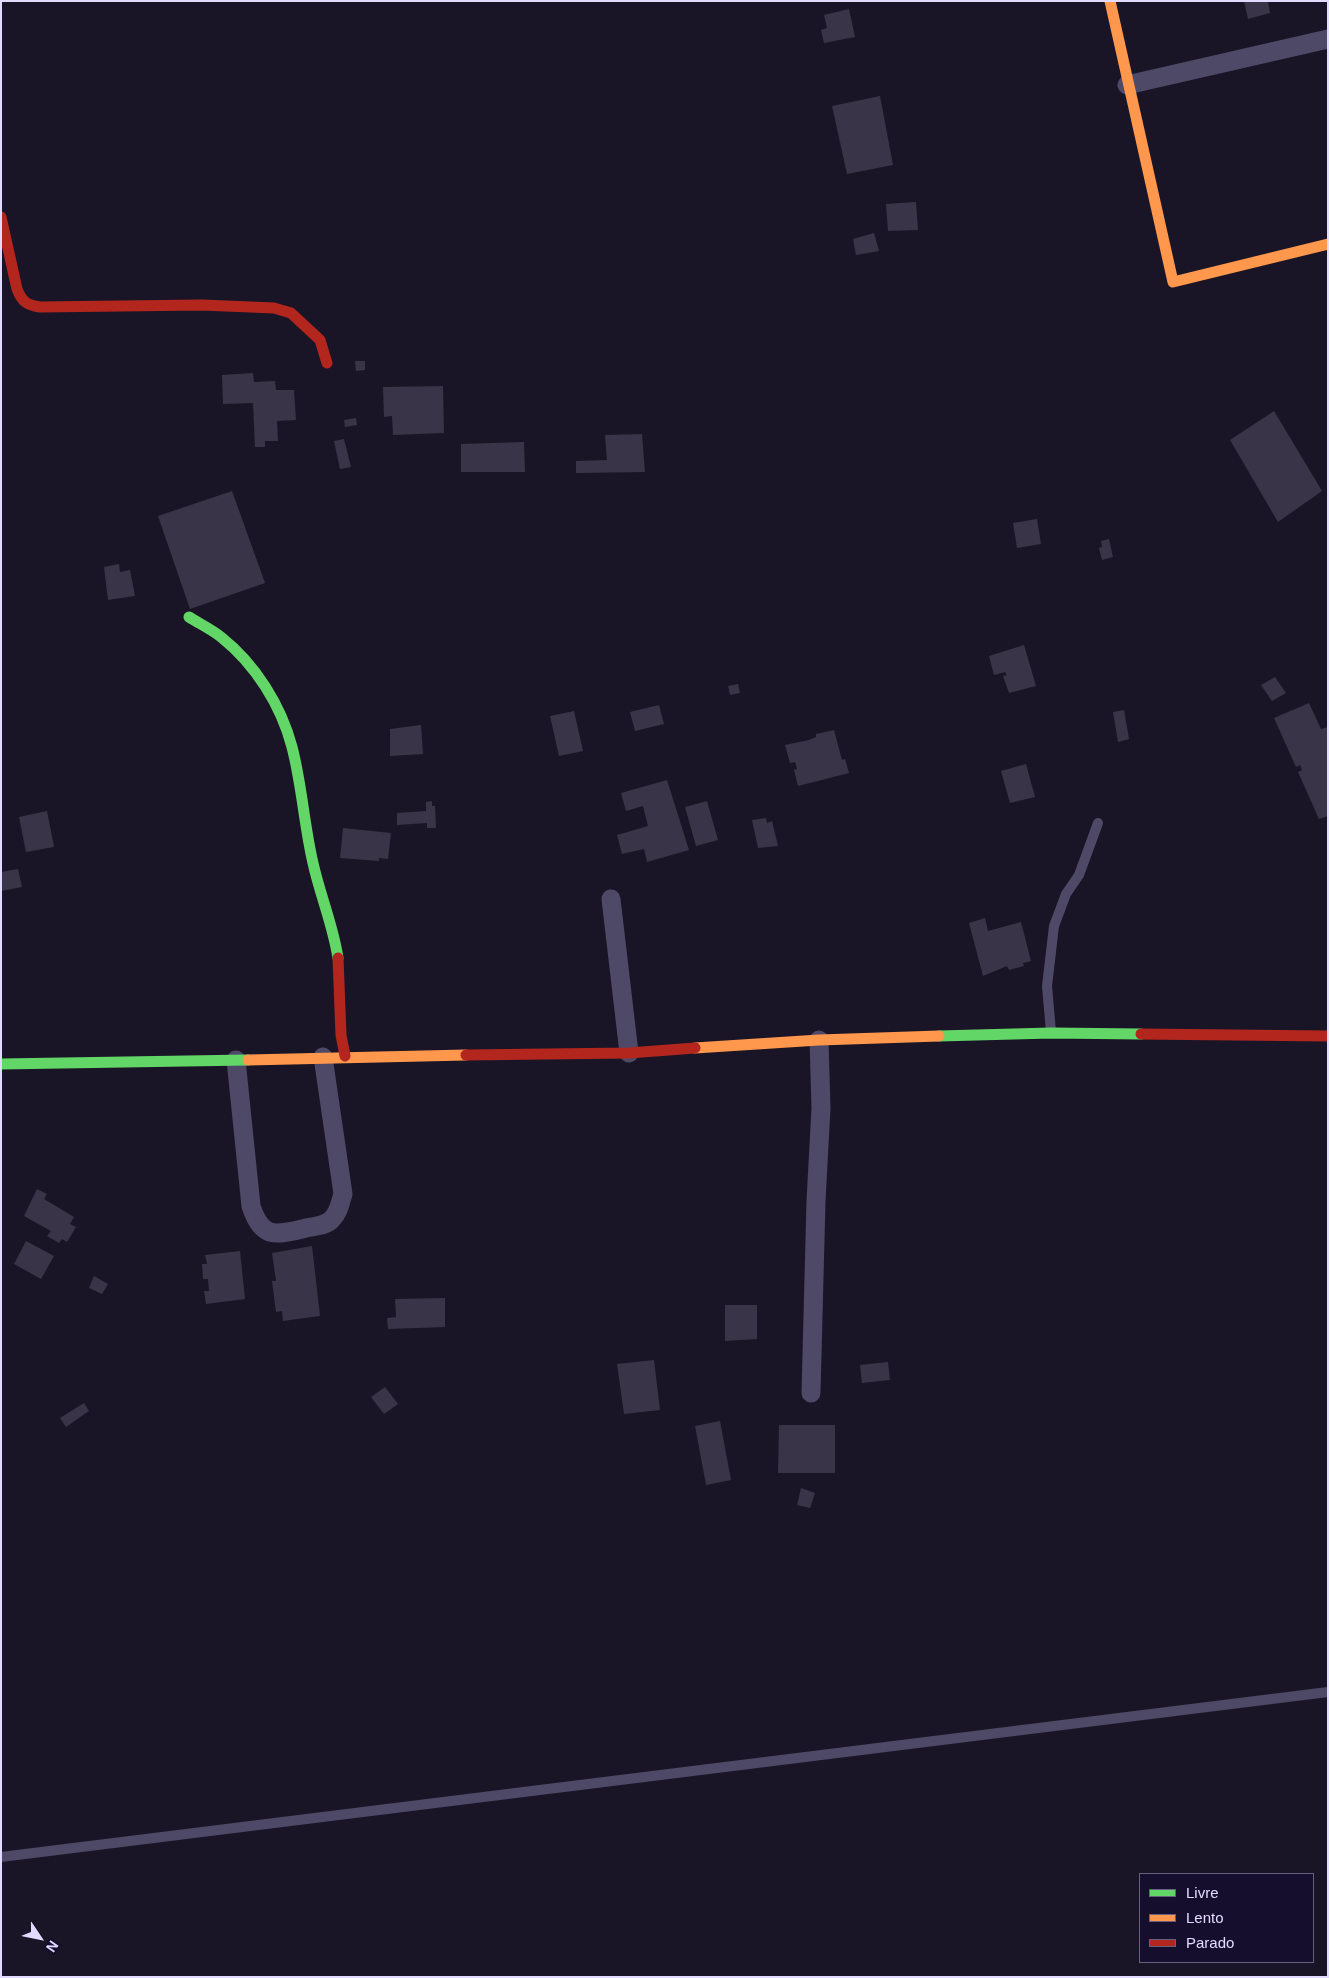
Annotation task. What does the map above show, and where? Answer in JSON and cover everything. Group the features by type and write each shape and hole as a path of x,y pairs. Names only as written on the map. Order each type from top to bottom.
{"street":[{"path":"1110,1 1127,85 1173,282 1328,244"},
{"path":"1127,85 1328,39"},
{"path":"1,217 17,289 21,299 28,305 40,307 80,304 202,305 274,308 290,313 320,340 327,363"},
{"path":"188,617 221,637 244,659 265,685 280,715 292,747 313,864 332,924 338,958 341,1035 345,1056"},
{"path":"611,899 629,1053"},
{"path":"1,1064 345,1056 629,1053 819,1040 1052,1033 1328,1036"},
{"path":"810,1393 821,1108 819,1040"},
{"path":"236,1060 251,1206 255,1221 260,1228 278,1235 326,1224 339,1209 343,1194 323,1057"}],"lane":[{"path":"1052,1033 1047,986 1054,926 1066,894 1079,875 1098,823"},
{"path":"1,1857 1328,1692"}],"building":[{"path":"1244,1 1268,1 1270,13 1248,19"},
{"path":"849,9 855,37 824,43 821,30 827,28 824,15"},
{"path":"880,96 893,165 847,174 832,106"},
{"path":"916,202 918,230 888,231 886,204"},
{"path":"874,233 879,251 856,255 853,239"},
{"path":"355,361 365,361 365,370 356,371"},
{"path":"253,373 254,382 275,381 276,390 294,390 296,420 277,421 278,441 265,441 265,447 255,447 253,403 223,404 222,375"},
{"path":"443,386 444,433 393,435 392,416 384,417 383,387"},
{"path":"1274,411 1322,491 1278,522 1230,440"},
{"path":"356,418 357,425 345,427 344,420"},
{"path":"642,434 645,472 576,473 576,461 607,460 605,435"},
{"path":"344,439 351,467 340,469 334,441"},
{"path":"524,442 525,472 461,472 461,444"},
{"path":"232,491 265,583 190,609 158,516"},
{"path":"1037,519 1041,544 1017,548 1013,523"},
{"path":"1109,539 1113,557 1102,560 1099,548 1102,547 1101,541"},
{"path":"119,564 120,572 130,570 135,596 108,600 104,567"},
{"path":"1024,645 1036,686 1009,693 1003,676 1007,675 1005,672 994,675 989,656"},
{"path":"1275,677 1286,693 1272,701 1261,685"},
{"path":"738,684 740,693 730,695 728,686"},
{"path":"1309,703 1321,729 1328,727 1328,816 1319,819 1298,772 1302,770 1300,765 1296,767 1274,718"},
{"path":"659,705 664,724 635,731 630,712"},
{"path":"1124,710 1129,739 1118,742 1113,712"},
{"path":"574,711 583,751 559,756 550,716"},
{"path":"421,725 423,754 390,756 390,729"},
{"path":"834,730 842,760 845,759 849,773 798,786 794,770 797,769 795,762 790,763 785,745 809,740 816,737 816,734"},
{"path":"1026,764 1035,797 1010,803 1001,771"},
{"path":"667,780 689,850 647,862 644,849 622,854 617,835 648,826 643,806 626,811 621,793"},
{"path":"432,801 432,806 435,806 436,828 427,828 427,823 397,825 397,813 426,811 426,802"},
{"path":"707,801 718,840 696,846 685,807"},
{"path":"47,811 54,847 26,852 19,817"},
{"path":"766,818 767,823 772,821 778,846 758,848 752,820"},
{"path":"343,828 391,833 388,859 379,858 379,861 340,858"},
{"path":"18,869 22,887 1,891 1,872"},
{"path":"985,918 988,931 1021,922 1031,961 1023,963 1024,966 1009,970 1007,966 983,976 969,923"},
{"path":"37,1189 47,1194 44,1199 74,1217 70,1224 76,1227 67,1242 62,1239 59,1243 47,1236 51,1231 24,1216"},
{"path":"26,1241 54,1256 41,1279 14,1264"},
{"path":"312,1246 320,1316 283,1321 282,1311 276,1312 272,1281 276,1281 272,1253"},
{"path":"240,1251 245,1299 206,1304 204,1291 209,1291 208,1279 203,1279 202,1264 207,1264 205,1255"},
{"path":"94,1276 108,1284 102,1294 89,1288"},
{"path":"445,1298 445,1327 388,1329 387,1318 396,1317 395,1299"},
{"path":"725,1305 757,1305 757,1339 725,1341"},
{"path":"654,1360 660,1410 624,1414 617,1364"},
{"path":"888,1362 890,1380 862,1383 860,1365"},
{"path":"385,1387 398,1404 384,1414 371,1397"},
{"path":"84,1403 89,1411 66,1427 60,1418"},
{"path":"720,1421 731,1480 706,1485 695,1426"},
{"path":"779,1425 835,1425 835,1473 778,1473"},
{"path":"801,1488 815,1493 810,1508 797,1505"}],"traffic: fast":[{"path":"189,617 221,637 245,660 265,686 281,716 292,747 313,863 338,958"},
{"path":"939,1036 1051,1033 1141,1034"},
{"path":"1,1064 248,1060"}],"traffic: slow":[{"path":"1110,1 1173,282 1328,244"},
{"path":"695,1048 819,1040 939,1036"},
{"path":"248,1060 466,1055"}],"traffic: jam":[{"path":"1,217 17,289 23,300 28,304 40,307 202,305 274,308 291,313 320,340 327,363"},
{"path":"338,958 341,1035 345,1056"},
{"path":"1141,1034 1328,1036"},
{"path":"466,1055 629,1053 695,1048"}]}
